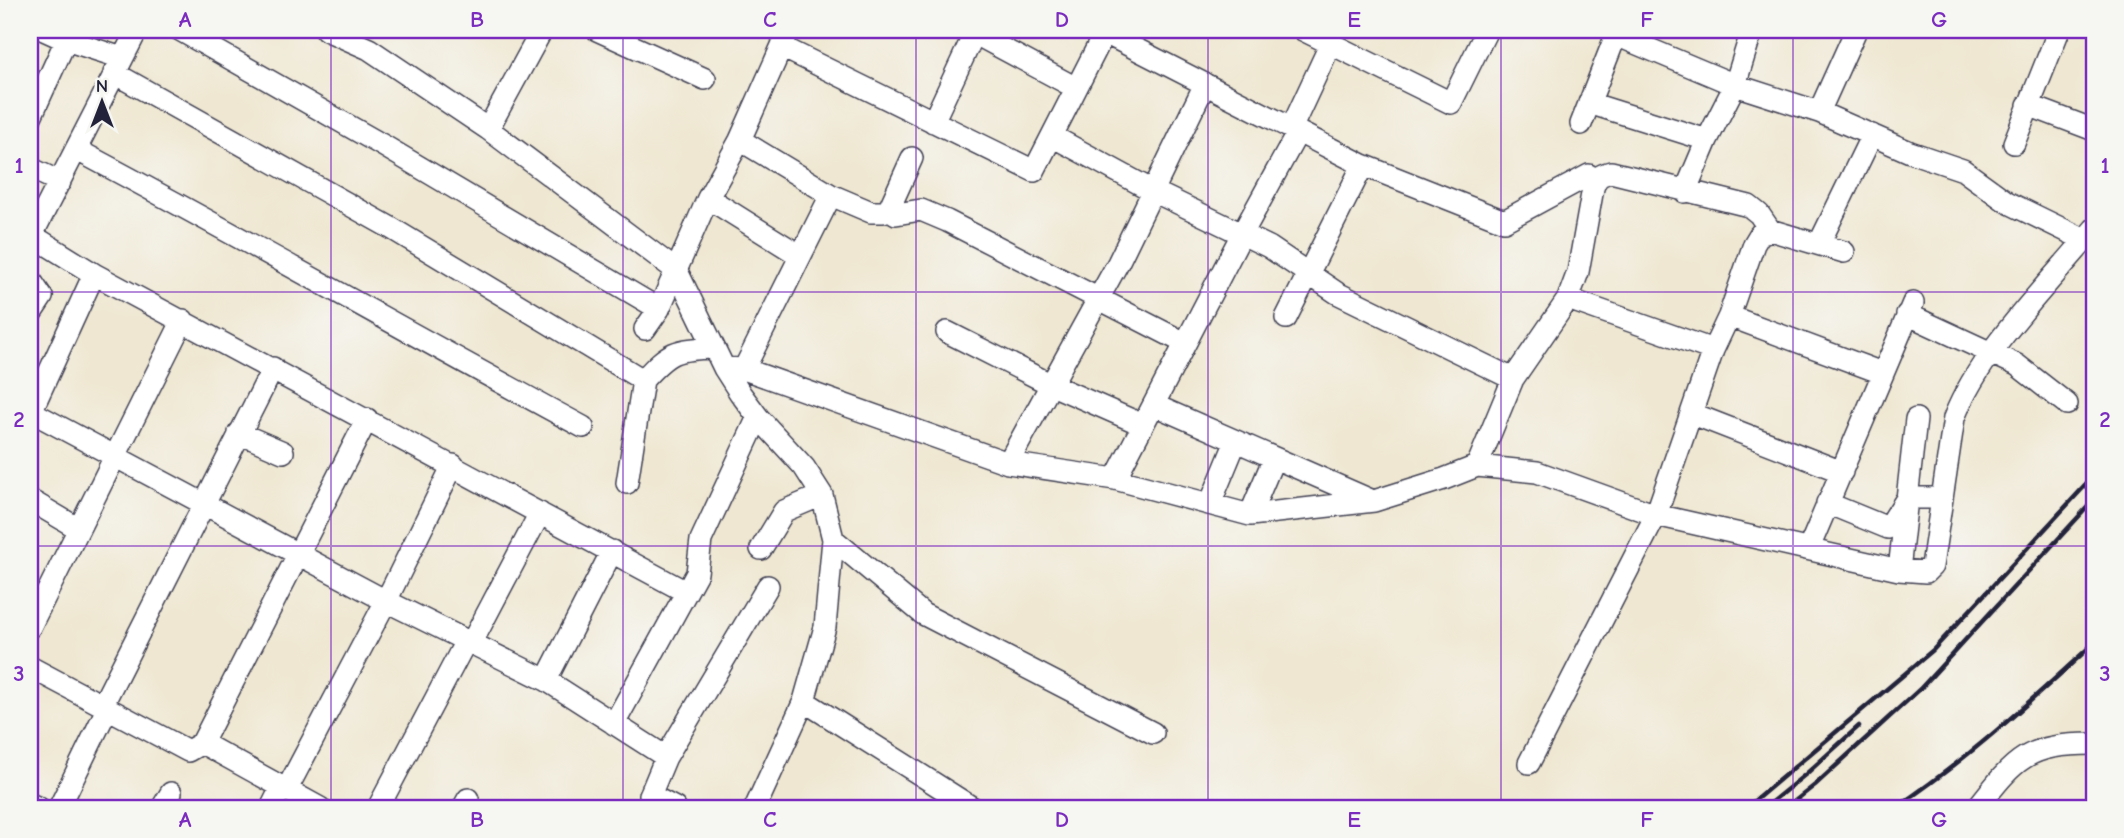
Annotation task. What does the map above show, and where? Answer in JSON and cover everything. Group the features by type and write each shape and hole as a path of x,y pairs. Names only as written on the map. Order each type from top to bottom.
{"street":[{"path":"44,30 118,65 643,380"},
{"path":"137,30 31,238 686,592"},
{"path":"180,30 384,146 659,309"},
{"path":"326,30 369,49 488,129 677,271 714,348 734,368 758,417 804,467 822,495 833,538 825,627 804,701 755,808"},
{"path":"488,129 542,30"},
{"path":"597,30 705,79"},
{"path":"1115,480 1294,130 1320,35 1451,103 1486,30"},
{"path":"1685,192 1735,85 1752,30"},
{"path":"1819,112 1856,30"},
{"path":"2014,143 2059,30"},
{"path":"933,121 973,31 1076,88"},
{"path":"645,329 659,309 708,198 740,140 786,38 933,121 1034,171 1103,31 1363,165 1504,221 1589,175"},
{"path":"734,368 1008,463 1115,480 1250,515 1374,501 1477,467 1537,472 1656,515 1899,570 1926,572 1933,566 1954,418 1963,395 1991,352 2090,234 2007,202 1963,170 1910,152 1819,112 1735,85 1617,32 1581,124"},
{"path":"30,119 66,40"},
{"path":"1008,463 1099,298 1205,84"},
{"path":"1589,103 1707,140"},
{"path":"2028,105 2094,130"},
{"path":"1819,244 1872,135"},
{"path":"1052,136 1153,191 1269,247 1337,293 1513,379"},
{"path":"740,140 831,195 871,212 889,209 912,158"},
{"path":"77,150 248,241 393,325 583,427"},
{"path":"1286,318 1363,165"},
{"path":"30,168 60,182"},
{"path":"1477,467 1513,379 1568,299 1578,272 1595,179 1611,172 1749,206 1759,214 1770,230"},
{"path":"734,368 831,195"},
{"path":"708,198 799,255"},
{"path":"889,209 896,214 921,210 947,221 1185,343"},
{"path":"1529,763 1656,515 1713,350 1729,316 1759,234 1770,230 1844,252"},
{"path":"94,274 30,413 386,601 546,680 666,757"},
{"path":"30,279 42,297 30,315"},
{"path":"1568,299 1713,350"},
{"path":"1809,548 1910,309 2017,365 2067,404"},
{"path":"1729,316 1882,373"},
{"path":"30,628 183,320"},
{"path":"947,332 1052,385 1143,425"},
{"path":"626,483 643,380 663,358 676,352 692,348 714,348"},
{"path":"59,808 104,707 203,504 273,369"},
{"path":"1154,405 1374,501"},
{"path":"1693,414 1842,472"},
{"path":"614,724 696,573 701,540 758,417"},
{"path":"30,667 188,751 202,743 367,419"},
{"path":"1899,570 1916,419"},
{"path":"239,433 284,452"},
{"path":"1210,504 1236,441"},
{"path":"1250,515 1274,458"},
{"path":"271,808 386,601 453,466"},
{"path":"761,549 784,511 822,495"},
{"path":"1907,498 1942,498"},
{"path":"1827,503 1888,528 1907,498"},
{"path":"30,500 79,529"},
{"path":"379,808 540,513"},
{"path":"833,538 923,614 1153,733"},
{"path":"546,680 612,551"},
{"path":"647,801 666,757 768,586"},
{"path":"804,701 973,808"},
{"path":"202,743 320,808"},
{"path":"1977,808 2013,764 2026,755 2043,749 2094,744"},
{"path":"647,801 650,795 675,808"},
{"path":"30,804 39,808"}],"railway":[{"path":"1746,808 1933,650 2094,476"},
{"path":"1786,808 1920,689 2094,500"},
{"path":"1895,808 1973,750 2094,643"},
{"path":"1764,808 1859,726"}]}
